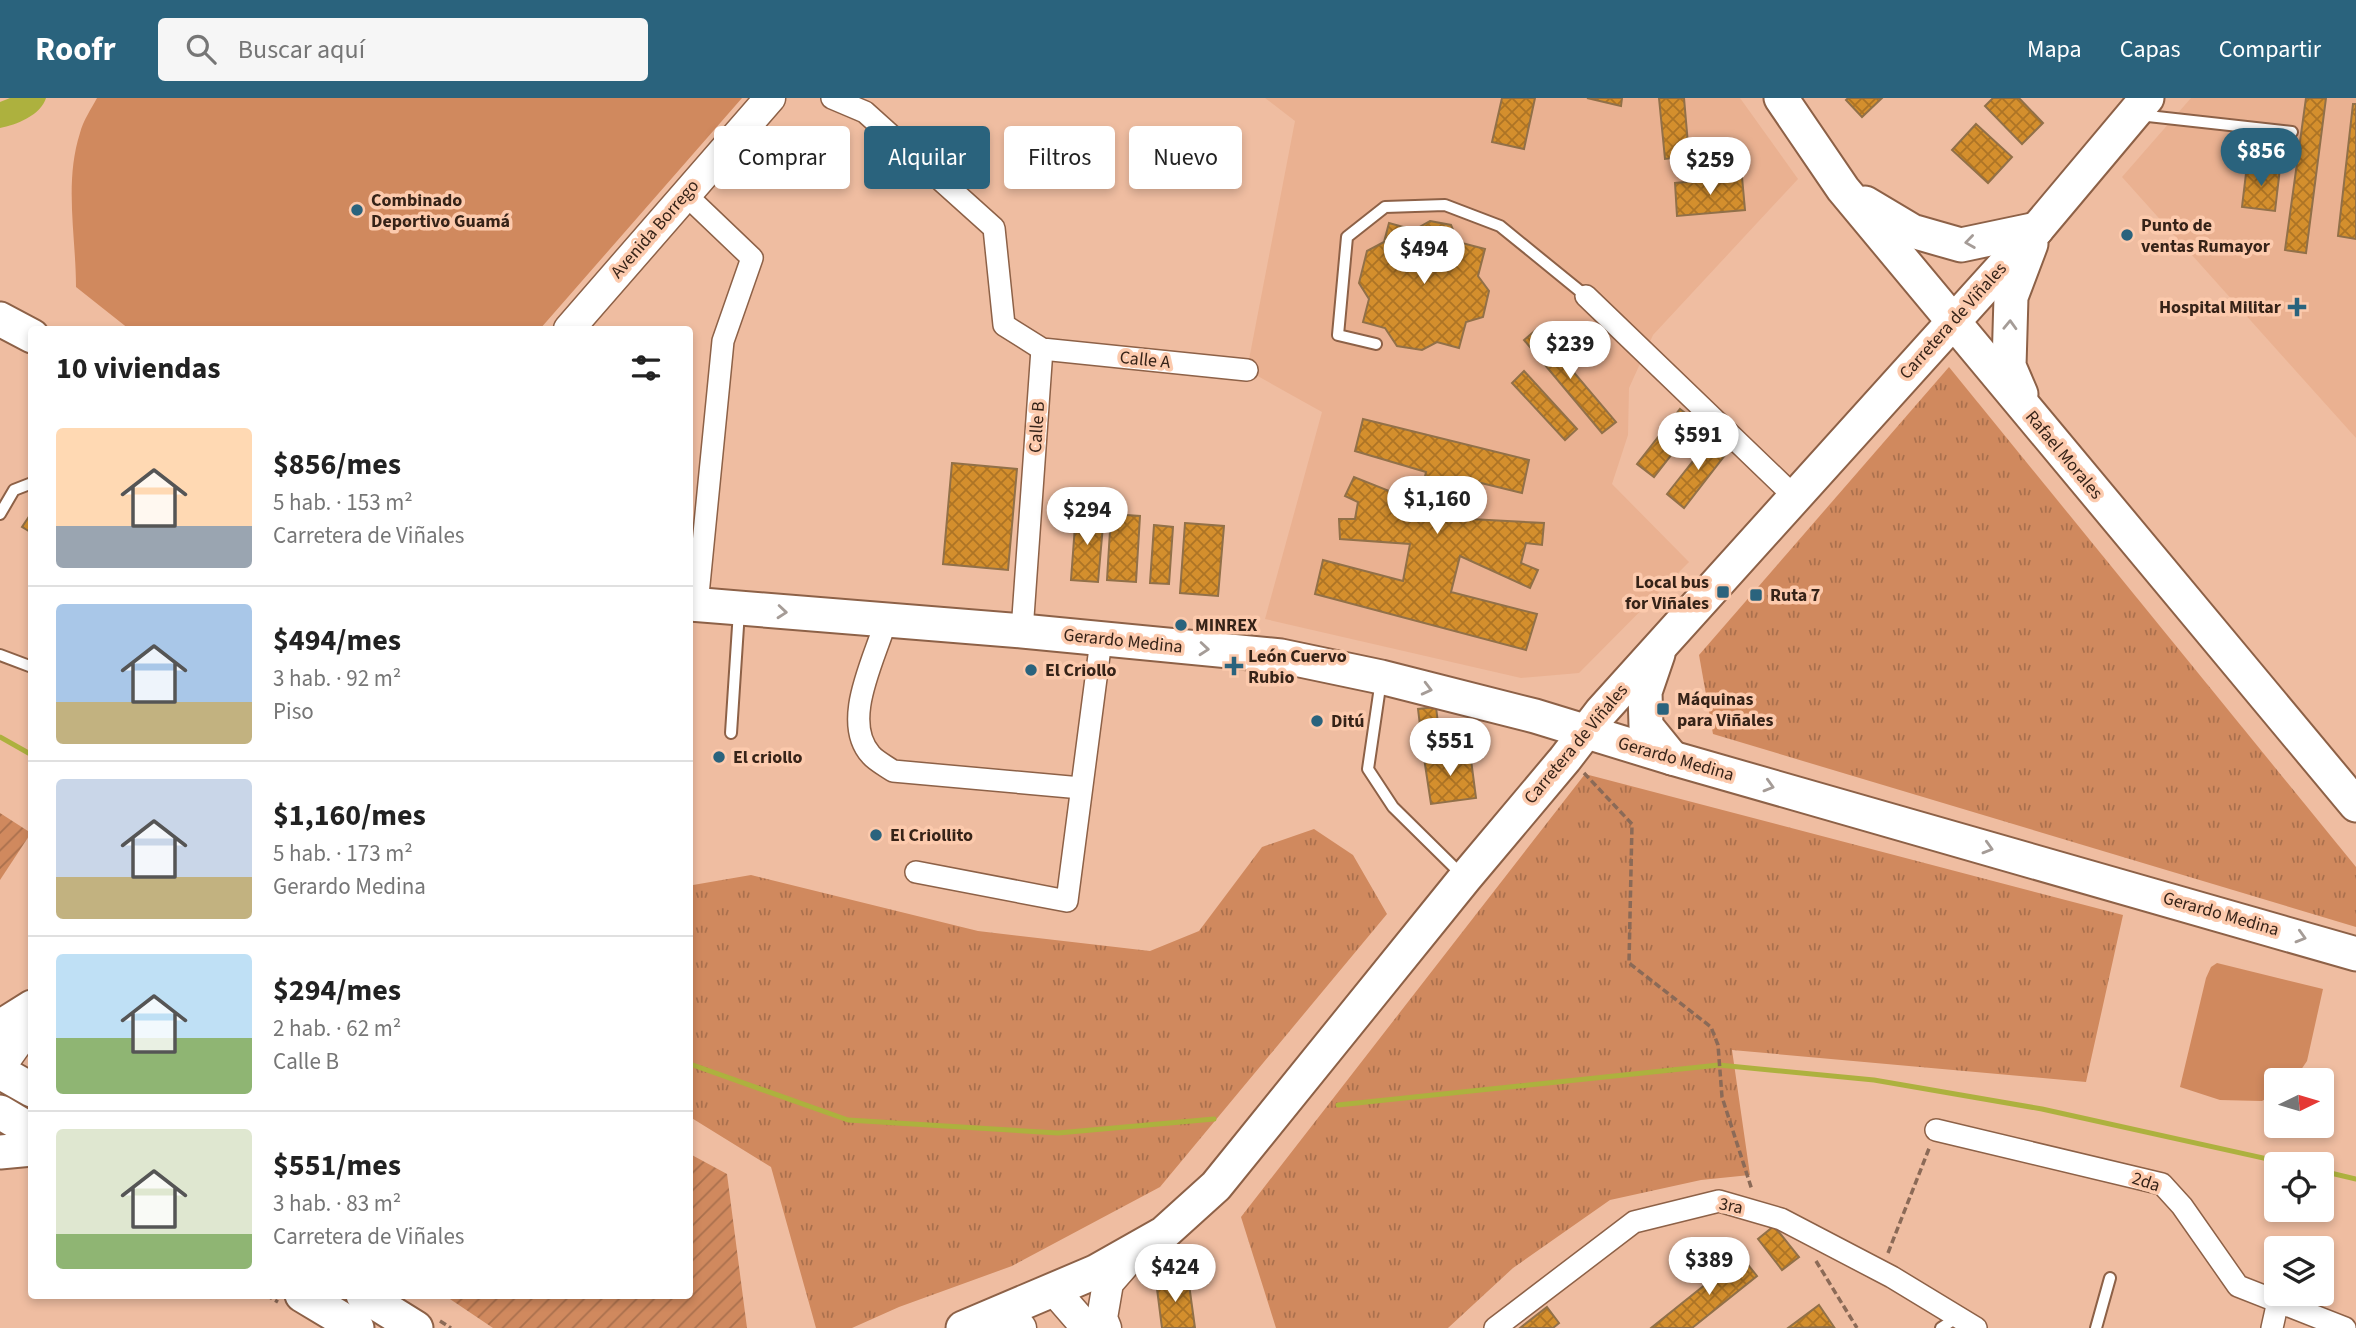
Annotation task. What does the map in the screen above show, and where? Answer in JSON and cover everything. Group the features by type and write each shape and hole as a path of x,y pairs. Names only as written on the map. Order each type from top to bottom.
{"main road":[{"name":"Avenida Borrego","path":"572,326 770,98"},
{"name":"Rafael Morales","path":"1781,98 1843,189 2356,805"},
{"name":"Carretera de Viñales","path":"977,1322 1095,1272 1164,1233 1216,1186 1601,712 2037,229 2140,106"},
{"path":"1843,189 1912,231 1961,245 2037,229"},
{"path":"2030,414 2009,366 2011,298 2037,229"},
{"path":"0,319 28,334"},
{"name":"Gerardo Medina","path":"693,605 1021,631 1281,656 1381,677 1535,716 1672,758 2356,954"},
{"path":"1661,645 1645,692 1646,726 1672,758"},
{"path":"0,1027 28,1010"},
{"path":"0,1067 28,1028"},
{"path":"0,1072 28,1088"},
{"path":"0,1112 28,1129"},
{"path":"0,1153 28,1150"},
{"path":"1106,1328 1102,1318 1108,1283 1140,1246"},
{"path":"1053,1289 1087,1328"},
{"path":"309,1299 357,1328"},
{"path":"369,1299 416,1328"},
{"path":"977,1322 1021,1328"}],"street":[{"path":"832,98 865,112 994,228 1004,325 1042,349"},
{"path":"685,194 752,258 723,341 693,605"},
{"path":"1586,296 1795,497"},
{"name":"Calle A","path":"1042,349 1247,370"},
{"name":"Calle B","path":"1021,631 1042,349"},
{"path":"886,621 878,649 863,681 858,727 870,754 893,771 1081,788"},
{"path":"916,872 1067,901 1101,639"},
{"name":"2da","path":"1936,1130 2162,1184 2182,1206 2238,1286 2264,1296"},
{"name":"3ra","path":"1495,1328 1634,1222 1720,1200 1781,1219 1881,1271 1958,1324"},
{"path":"2272,1328 2277,1306"},
{"name":"2da","path":"2290,1306 2345,1328"}],"lane":[{"path":"2140,106 2292,132"},
{"path":"1377,344 1338,335 1347,237 1385,207 1445,205 1500,226 1586,296"},
{"path":"0,514 13,489 28,484"},
{"path":"732,733 740,609"},
{"path":"0,654 28,665"},
{"path":"1381,677 1368,769 1393,807 1465,878"},
{"path":"2096,1328 2110,1278"}],"path":[{"path":"1565,759 1585,774 1632,824 1629,963 1711,1027 1718,1045 1722,1097 1759,1212"},
{"path":"1881,1271 1936,1130"},
{"path":"1815,1260 1857,1328"}],"shaded area":[{"path":"10,98 46,98 33,114 20,122 0,128 0,102"},
{"path":"1265,98 1740,98 1798,179 1653,335 1629,388 1628,435 1612,484 1689,562 1579,673 1521,678 1265,619 1322,412 1247,370 1295,121"},
{"name":"Hospital Militar","path":"2191,98 2356,98 2356,438 2122,177"}],"green space":[{"name":"Combinado Deportivo Guamá","path":"97,98 742,98 718,126 714,126 714,130 543,326 125,326 76,287 72,190 75,152 81,129"},
{"path":"1949,367 2356,867 2356,927 1713,734 1699,655"},
{"path":"1585,774 2123,915 2086,1082 1732,1050 1750,1175 1701,1180 1610,1200 1513,1268 1448,1328 1276,1328 1241,1217"},
{"path":"0,813 28,831 28,838 0,880"},
{"path":"1314,829 1353,855 1387,914 1160,1187 1012,1266 899,1307 852,1328 816,1328 771,1167 693,1119 693,885 751,875 978,931 1150,951 1199,931 1262,847"},
{"path":"2217,963 2323,989 2307,1061 2302,1068 2264,1068 2262,1101 2220,1100 2180,1087 2211,967"},
{"path":"693,1156 727,1174 747,1328 493,1328 450,1299 693,1299"}],"building":[{"path":"1502,98 1535,98 1524,149 1492,142"},
{"path":"1587,98 1622,98 1621,106"},
{"path":"1659,98 1684,98 1689,156 1665,159"},
{"path":"1882,98 1862,117 1846,100"},
{"path":"1993,98 2019,98 2043,123 2022,144 1985,106"},
{"path":"2306,98 2326,98 2306,253 2285,250"},
{"path":"2353,104 2356,104 2356,239 2338,236"},
{"path":"1976,124 2012,157 1988,183 1952,150"},
{"path":"2247,165 2280,168 2275,211 2242,207"},
{"path":"1742,177 1745,210 1677,216 1675,183"},
{"path":"1430,221 1451,225 1458,242 1485,249 1478,276 1489,291 1483,317 1466,322 1459,348 1437,342 1422,350 1397,346 1385,328 1363,322 1369,299 1359,283 1367,251 1384,242 1389,223 1414,230"},
{"path":"1537,329 1616,422 1602,433 1524,340"},
{"path":"1524,371 1577,429 1565,440 1512,383"},
{"path":"1680,409 1697,422 1654,477 1637,464"},
{"path":"1363,419 1529,460 1522,493 1477,482 1470,519 1544,523 1542,545 1526,543 1521,563 1538,570 1530,588 1460,556 1451,592 1537,614 1526,650 1315,594 1323,560 1403,581 1410,544 1340,539 1339,519 1355,519 1358,502 1345,496 1354,477 1419,503 1426,472 1355,451"},
{"path":"1712,437 1729,450 1684,508 1667,494"},
{"path":"952,463 1017,469 1008,570 943,564"},
{"path":"1076,512 1104,514 1098,582 1071,580"},
{"path":"1111,514 1140,516 1136,582 1107,580"},
{"path":"28,518 28,531 22,527"},
{"path":"1185,523 1224,526 1218,596 1180,593"},
{"path":"1154,525 1173,527 1169,584 1150,583"},
{"path":"1436,707 1442,756 1424,758 1418,709"},
{"path":"1470,752 1476,798 1431,804 1424,758"},
{"path":"1774,1226 1799,1257 1782,1270 1758,1239"},
{"path":"1741,1256 1757,1276 1692,1328 1651,1328"},
{"path":"1188,1277 1195,1328 1162,1328 1156,1281"},
{"path":"1819,1305 1834,1327 1788,1328"},
{"path":"1547,1307 1559,1323 1553,1328 1520,1328"}],"waterway":[{"path":"0,737 28,753"},
{"path":"693,1065 848,1120 1058,1133 1214,1119"},
{"path":"1338,1105 1719,1065 1874,1080 2042,1109 2264,1158"},
{"path":"2334,1174 2356,1179"}],"place":[{"name":"Combinado Deportivo Guamá","path":"357,210"},
{"name":"Punto de ventas Rumayor","path":"2127,235"},
{"name":"Hospital Militar","path":"2297,307"},
{"name":"Local bus for Viñales","path":"1723,592"},
{"name":"Ruta 7","path":"1756,595"},
{"name":"MINREX","path":"1181,625"},
{"name":"León Cuervo Rubio","path":"1234,666"},
{"name":"El Criollo","path":"1031,670"},
{"name":"Máquinas para Viñales","path":"1663,709"},
{"name":"Ditú","path":"1317,721"},
{"name":"El criollo","path":"719,757"},
{"name":"El Criollito","path":"876,835"}]}
